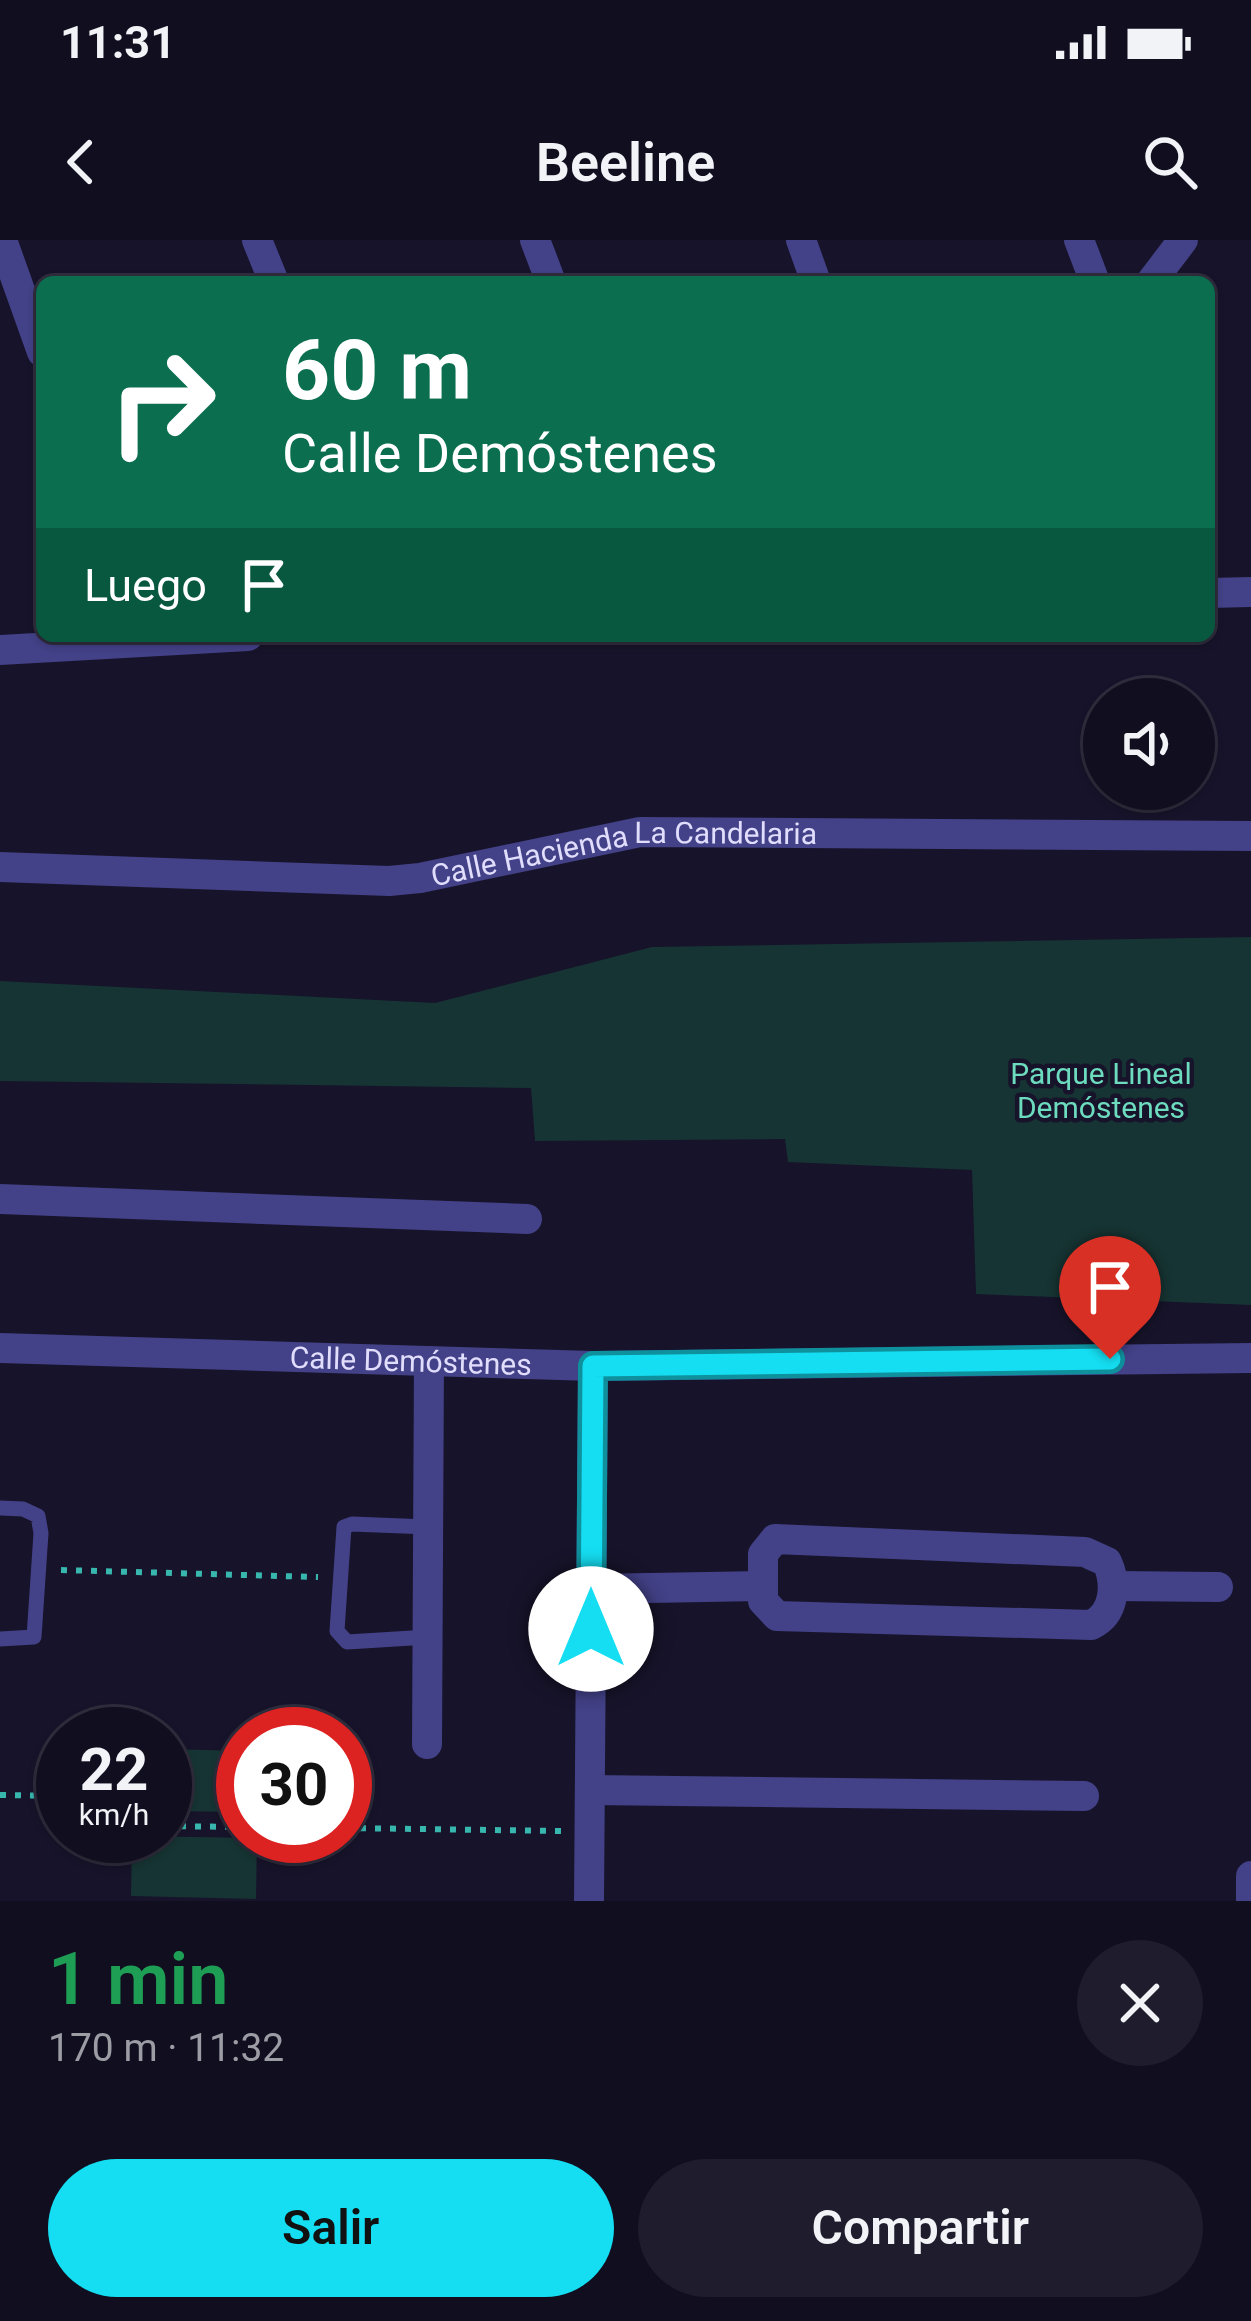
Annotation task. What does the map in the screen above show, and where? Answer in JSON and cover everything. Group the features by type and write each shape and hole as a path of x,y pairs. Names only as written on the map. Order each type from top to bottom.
{"street":[{"path":"2,240 36,335"},
{"path":"257,240 272,276"},
{"path":"535,240 549,276"},
{"path":"801,240 814,276"},
{"path":"1079,240 1093,276"},
{"path":"1156,276 1183,240"},
{"path":"0,650 96,642"},
{"name":"Calle Hacienda La Candelaria","path":"0,867 389,881 640,832 1251,836"},
{"path":"0,1199 527,1220"},
{"name":"Calle Demóstenes","path":"0,1348 593,1366 1251,1358"},
{"path":"427,1744 429,1361"},
{"path":"589,1901 593,1366"},
{"path":"782,1539 1085,1552 1107,1562 1115,1586 1103,1618 1091,1625 784,1617 765,1606 762,1586 764,1554 770,1543 782,1539"},
{"path":"592,1589 762,1586"},
{"path":"1115,1586 1218,1587"},
{"path":"590,1790 1084,1796"},
{"path":"1251,1876 1251,1901"}],"lane":[{"path":"0,1508 38,1516 41,1533 34,1637 0,1639"},
{"path":"428,1527 348,1525 342,1535 337,1631 343,1640 428,1637"}],"path":[{"path":"39,1569 340,1577"},
{"path":"0,1796 36,1796"},
{"path":"372,1828 590,1832"}],"green space":[{"name":"Parque Lineal Demóstenes","path":"1251,937 1251,1305 976,1294 972,1170 788,1162 785,1139 535,1141 531,1088 0,1081 0,981 435,1003 652,947"},
{"path":"192,1750 216,1750 216,1812 192,1811"},
{"path":"192,1837 216,1837 216,1863 257,1863 256,1899 131,1896 132,1863 192,1863"}],"route":[{"path":"591,1629 593,1366 1110,1359"}]}
